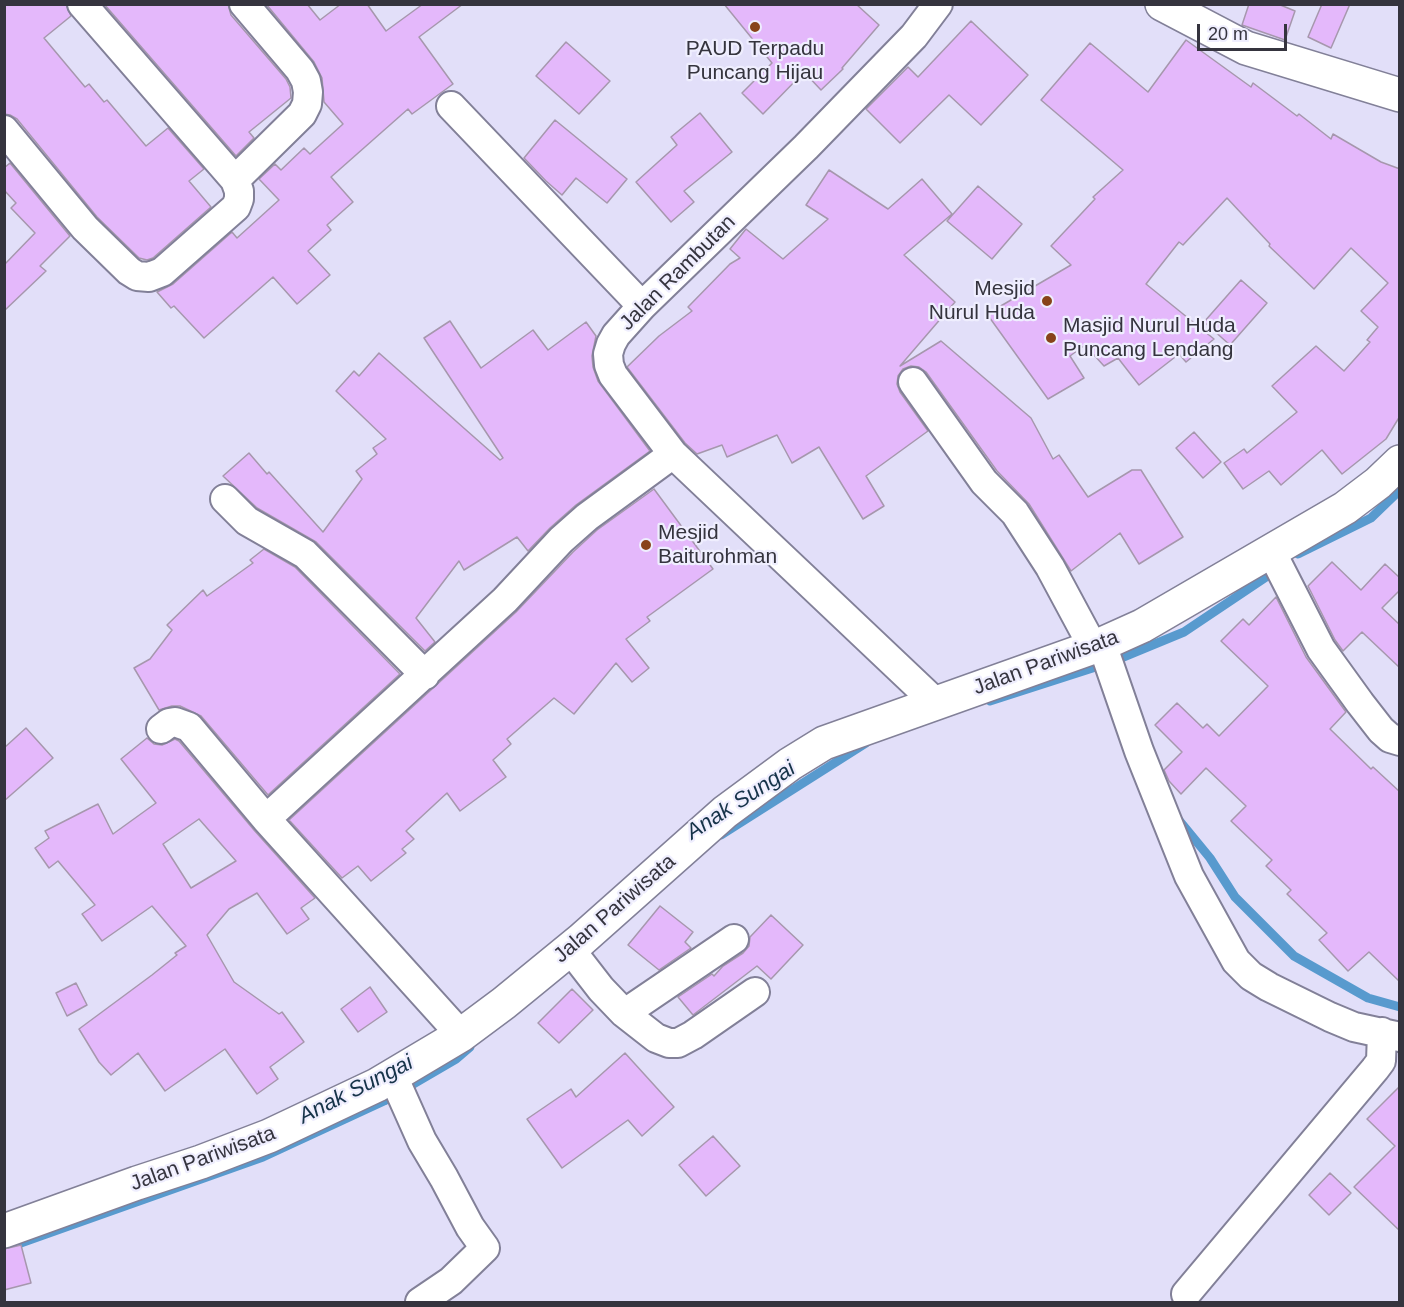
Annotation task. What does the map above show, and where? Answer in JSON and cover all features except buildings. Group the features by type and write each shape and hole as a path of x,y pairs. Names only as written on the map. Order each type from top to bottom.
{"street":[{"path":"4,130 85,228 129,271 141,277 149,277 162,272 234,210 239,199 235,180 82,4"},
{"path":"235,180 302,114 307,104 308,92 306,81 300,70 244,4"},
{"name":"Jalan Rambutan","path":"936,703 673,454 613,375 608,354 611,344 642,306 806,147 914,36 938,4"},
{"path":"1162,4 1246,48 1400,95"},
{"path":"451,106 642,306"},
{"path":"913,382 984,482 1006,503 1026,530 1104,656 1189,876 1236,961 1251,976 1269,987 1330,1017 1354,1027 1391,1034 1381,1061 1375,1069 1186,1294"},
{"path":"266,819 505,600 561,540 587,517 673,454"},
{"name":"Jalan Pariwisata","path":"13,1228 201,1162 396,1082 461,1035 570,949 725,812 790,764 824,743 936,703 1104,656 1142,626 1277,565 1378,483 1400,462"},
{"path":"225,499 247,521 304,554 424,675"},
{"path":"1277,565 1321,648 1339,674 1381,730 1390,738 1400,741"},
{"path":"161,729 175,722 189,727 266,819 461,1035"},
{"path":"625,1014 734,939"},
{"path":"570,949 601,989 625,1014 656,1038 669,1043 678,1043 693,1035 755,992"},
{"path":"396,1082 422,1141 470,1227 485,1248 451,1281 420,1302"}],"waterway":[{"path":"1298,554 1371,518 1400,490"},
{"path":"1121,658 1184,632 1269,575"},
{"name":"Anak Sungai","path":"990,701 1105,664"},
{"name":"Anak Sungai","path":"721,835 866,743"},
{"name":"Anak Sungai","path":"1178,819 1210,858 1235,897 1294,956 1368,998 1400,1007"},
{"name":"Anak Sungai","path":"6,1240 18,1244 263,1157 384,1101 456,1059 470,1047"}],"place":[{"name":"PAUD Terpadu Puncang Hijau","path":"755,27"},
{"name":"Mesjid Nurul Huda","path":"1047,301"},
{"name":"Masjid Nurul Huda Puncang Lendang","path":"1051,338"},
{"name":"Mesjid Baiturohman","path":"646,545"}]}
